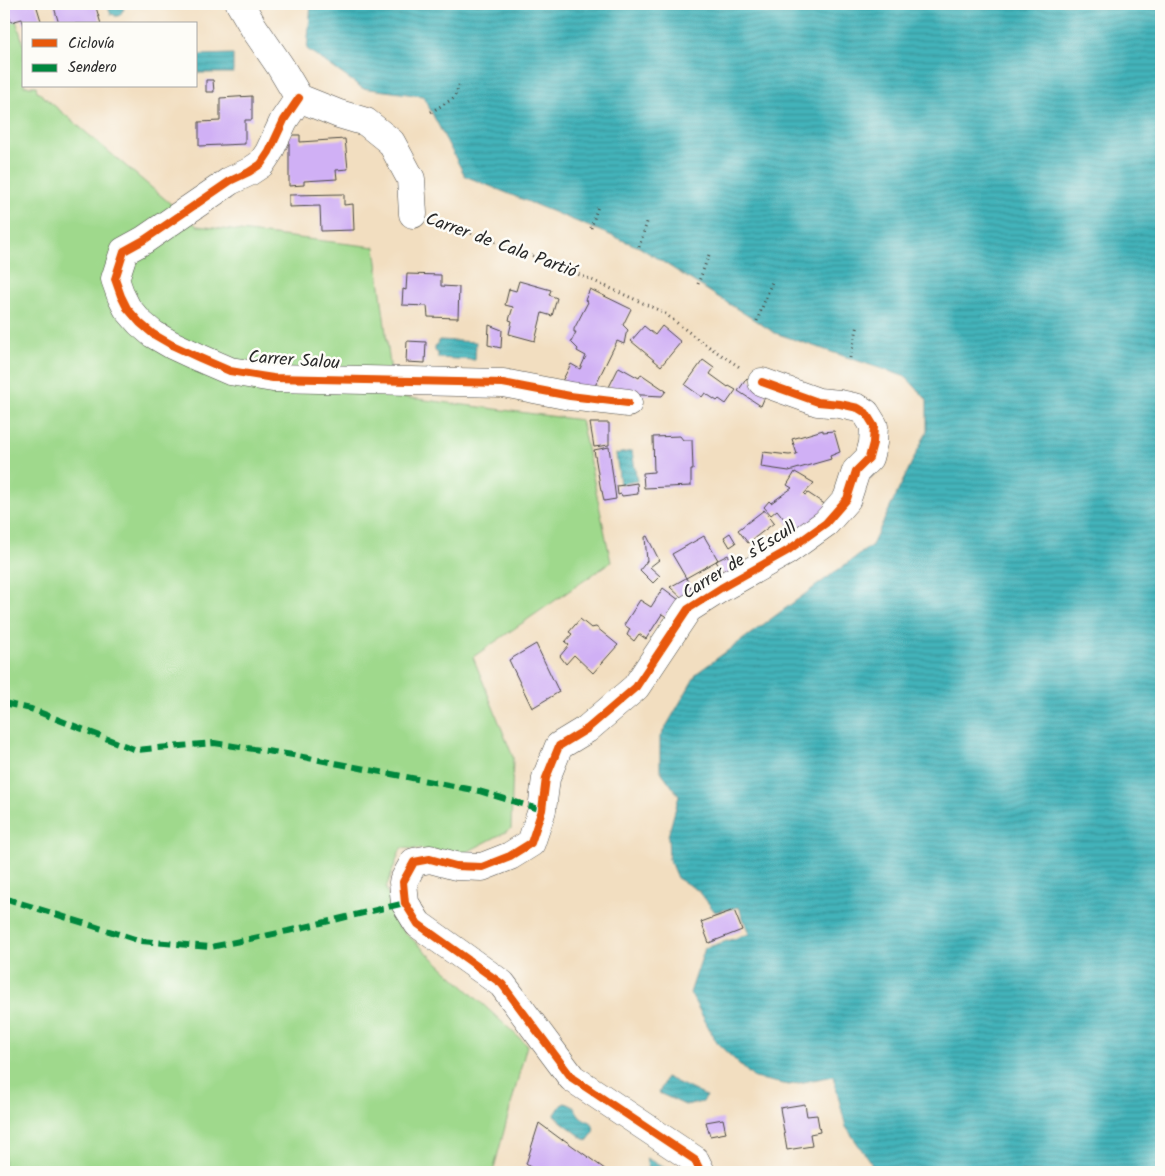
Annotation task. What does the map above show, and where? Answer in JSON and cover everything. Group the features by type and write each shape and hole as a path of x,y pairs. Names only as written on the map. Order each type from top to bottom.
{"street":[{"path":"240,4 299,98"},
{"name":"Carrer de Cala Partió","path":"299,98 339,114 366,122 391,142 411,179 413,214"},
{"name":"Carrer Salou","path":"299,98 284,120 269,152 261,164 230,181 144,240 124,251 115,279 120,296 127,308 140,323 152,334 230,371 273,378 503,382 570,396 628,403"},
{"name":"Carrer de s'Escull","path":"701,1172 695,1160 572,1078 502,984 418,924 405,903 404,882 414,862 430,859 456,866 482,867 510,856 531,843 542,810 546,778 559,746 587,729 636,687 688,609 787,551 826,523 847,499 856,471 869,458 873,442 874,426 866,413 858,408 818,402 762,382"}],"path":[{"path":"431,112 454,98 460,83"},
{"path":"591,228 598,206"},
{"path":"640,247 647,222"},
{"path":"698,284 710,252"},
{"path":"756,321 773,280"},
{"path":"850,358 858,325"}],"green space":[{"path":"4,4 11,4 22,40 22,88 36,88 37,91 197,226 375,247 394,396 581,420 611,562 473,657 513,757 511,829 465,853 401,848 386,888 398,926 527,1045 493,1172 4,1172"}],"water":[{"path":"107,4 122,4 124,10 118,16 111,15"},
{"path":"311,4 1161,4 1161,1172 877,1172 846,1127 833,1076 789,1085 754,1078 717,1043 690,993 705,948 749,934 739,907 715,912 699,891 677,878 669,859 668,836 679,796 660,770 660,737 697,673 872,545 927,431 927,400 906,377 775,333 639,247 465,176 423,96 362,88 307,49"},
{"path":"233,54 233,73 198,73 198,55"},
{"path":"439,340 476,342 475,360 438,358 435,346"},
{"path":"632,451 637,481 620,484 616,454"},
{"path":"666,1077 706,1096 703,1102 685,1105 659,1093"},
{"path":"565,1103 574,1107 581,1117 593,1125 594,1132 587,1141 554,1116 561,1105"},
{"path":"646,1158 669,1170 669,1172 649,1172"}],"building":[{"path":"5,4 36,4 41,22 23,22 22,19 11,22"},
{"path":"64,4 95,4 100,22 58,22 54,7"},
{"path":"206,80 213,80 214,92 206,92"},
{"path":"252,96 252,120 245,120 245,144 199,146 199,122 220,121 220,98"},
{"path":"289,135 300,135 300,142 345,139 348,169 336,170 337,179 304,181 304,185 289,186"},
{"path":"344,194 344,205 353,204 354,230 321,231 320,206 289,207 289,195"},
{"path":"407,274 441,275 441,286 459,287 458,318 428,317 427,306 402,305 403,289 406,290"},
{"path":"519,281 551,290 549,295 557,298 552,316 542,313 535,341 509,334 512,321 509,320 513,307 505,305 509,289 516,291"},
{"path":"590,289 631,309 623,325 628,330 624,344 617,341 594,388 560,385 571,364 580,369 586,356 577,351 578,349 571,342 576,332 574,332 574,329 588,302 585,300"},
{"path":"489,325 502,330 501,348 488,345"},
{"path":"644,326 655,335 662,326 681,342 661,366 631,341"},
{"path":"407,341 426,342 425,363 406,362"},
{"path":"703,360 714,368 710,374 728,387 736,390 726,404 719,399 717,401 705,393 702,397 685,385"},
{"path":"619,367 639,378 641,374 666,391 662,396 623,394 609,387"},
{"path":"747,378 767,392 761,406 738,391"},
{"path":"590,423 609,423 609,445 594,447"},
{"path":"823,430 823,432 834,431 840,452 830,456 831,459 789,471 761,467 763,452 797,454 792,439"},
{"path":"680,436 683,440 692,440 693,470 691,470 691,486 644,488 643,473 654,472 653,437"},
{"path":"609,447 616,499 604,501 594,450"},
{"path":"795,472 814,483 805,495 808,493 832,509 796,534 777,510 771,515 764,507 769,501 771,503 792,488 787,485"},
{"path":"637,483 638,494 618,495 617,486"},
{"path":"764,510 774,523 748,543 738,530"},
{"path":"730,533 736,543 730,547 724,537"},
{"path":"647,536 659,560 650,567 660,576 653,583 640,570 647,561 645,537"},
{"path":"704,536 718,560 686,578 672,554"},
{"path":"728,555 737,573 726,579 716,561"},
{"path":"686,578 695,595 684,600 670,587"},
{"path":"663,588 683,603 671,620 662,614 646,639 639,634 634,641 627,635 630,629 624,625 640,600 651,607"},
{"path":"580,619 591,628 596,627 618,645 593,673 574,655 566,664 560,656 569,645 565,642 572,634 569,632"},
{"path":"536,644 559,692 532,708 509,660"},
{"path":"734,910 742,930 709,943 701,922"},
{"path":"805,1104 807,1116 817,1115 820,1132 810,1134 812,1146 787,1150 780,1108"},
{"path":"723,1119 726,1133 710,1136 706,1122"},
{"path":"539,1123 609,1172 566,1172 563,1170 562,1172 535,1172 526,1164"}],"marked path":[{"path":"4,703 31,709 136,750 214,743 293,755 479,791 542,810"},
{"path":"4,898 141,941 211,947 405,903"}],"cycle path":[{"path":"299,98 284,120 269,152 261,164 230,181 144,240 124,251 115,279 127,308 140,323 153,334 172,345 230,371 273,378 503,383 570,396 628,403"},
{"path":"701,1172 695,1160 572,1078 502,984 418,924 405,903 403,882 414,862 430,859 456,866 482,867 510,856 531,843 542,810 546,778 559,746 587,729 636,687 688,609 787,551 826,523 847,499 856,471 869,458 873,443 874,426 866,413 858,408 818,402 762,382"}]}
